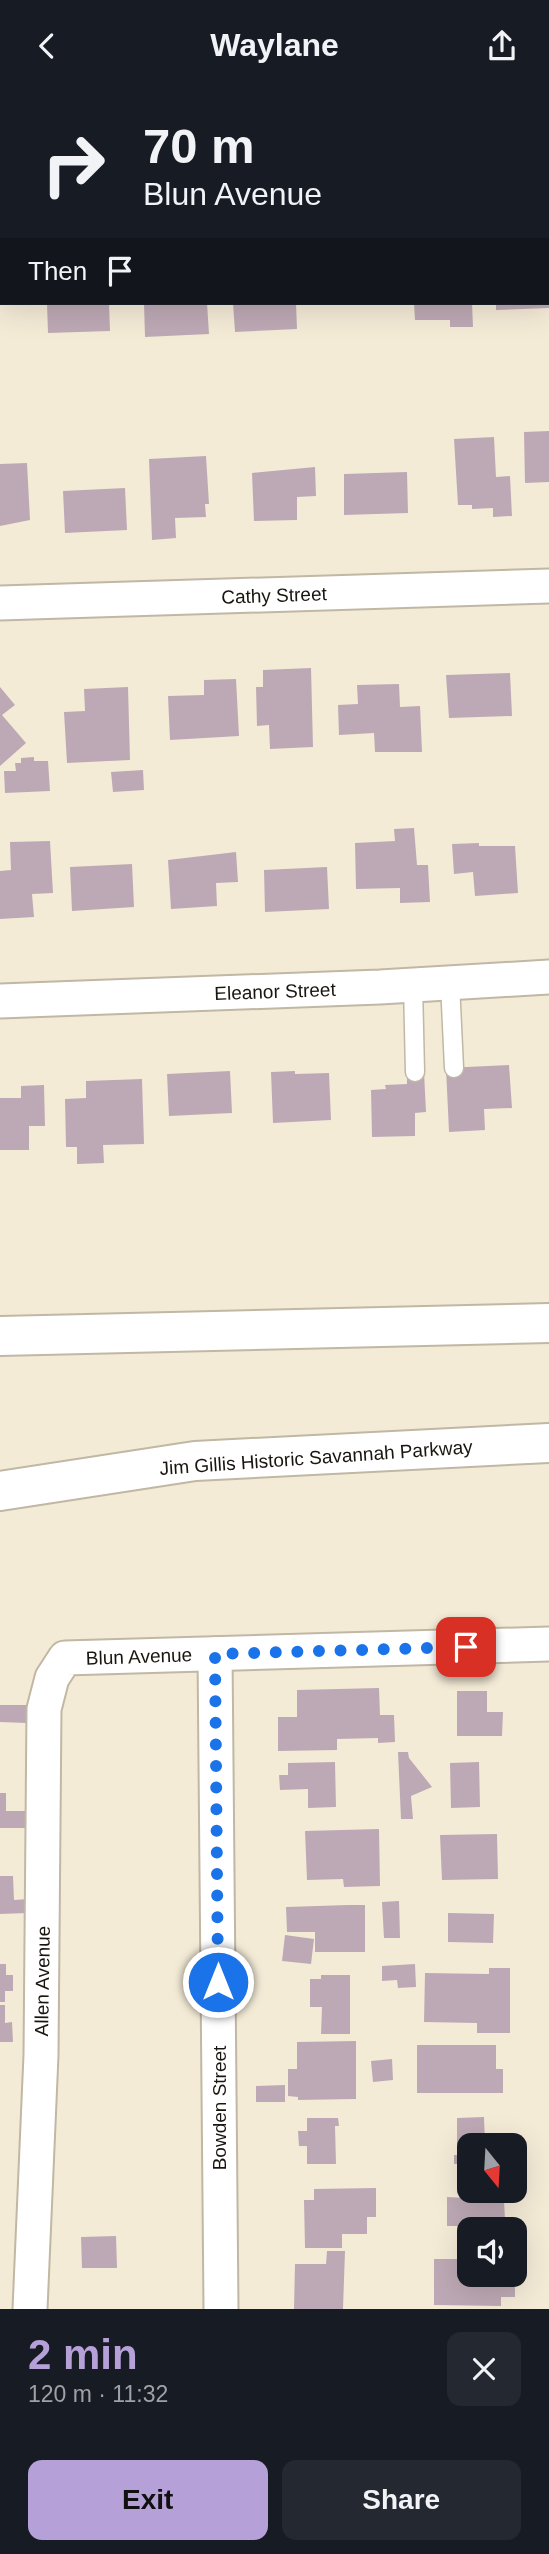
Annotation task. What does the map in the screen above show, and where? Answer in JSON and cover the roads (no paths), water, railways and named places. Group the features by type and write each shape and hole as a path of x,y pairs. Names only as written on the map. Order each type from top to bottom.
{"highway":[{"path":"0,1336 549,1323"},
{"name":"Jim Gillis Historic Savannah Parkway","path":"0,1491 195,1461 549,1443"}],"street":[{"name":"Cathy Street","path":"0,603 549,586"},
{"name":"Eleanor Street","path":"0,1001 549,977"},
{"name":"Blun Avenue","path":"65,1658 549,1644"},
{"name":"Bowden Street","path":"215,1654 221,2309"},
{"name":"Allen Avenue","path":"30,2309 15,2250 41,2055 44,1709 52,1678 65,1658"}],"lane":[{"path":"450,983 454,1068"},
{"path":"413,985 415,1072"}]}
